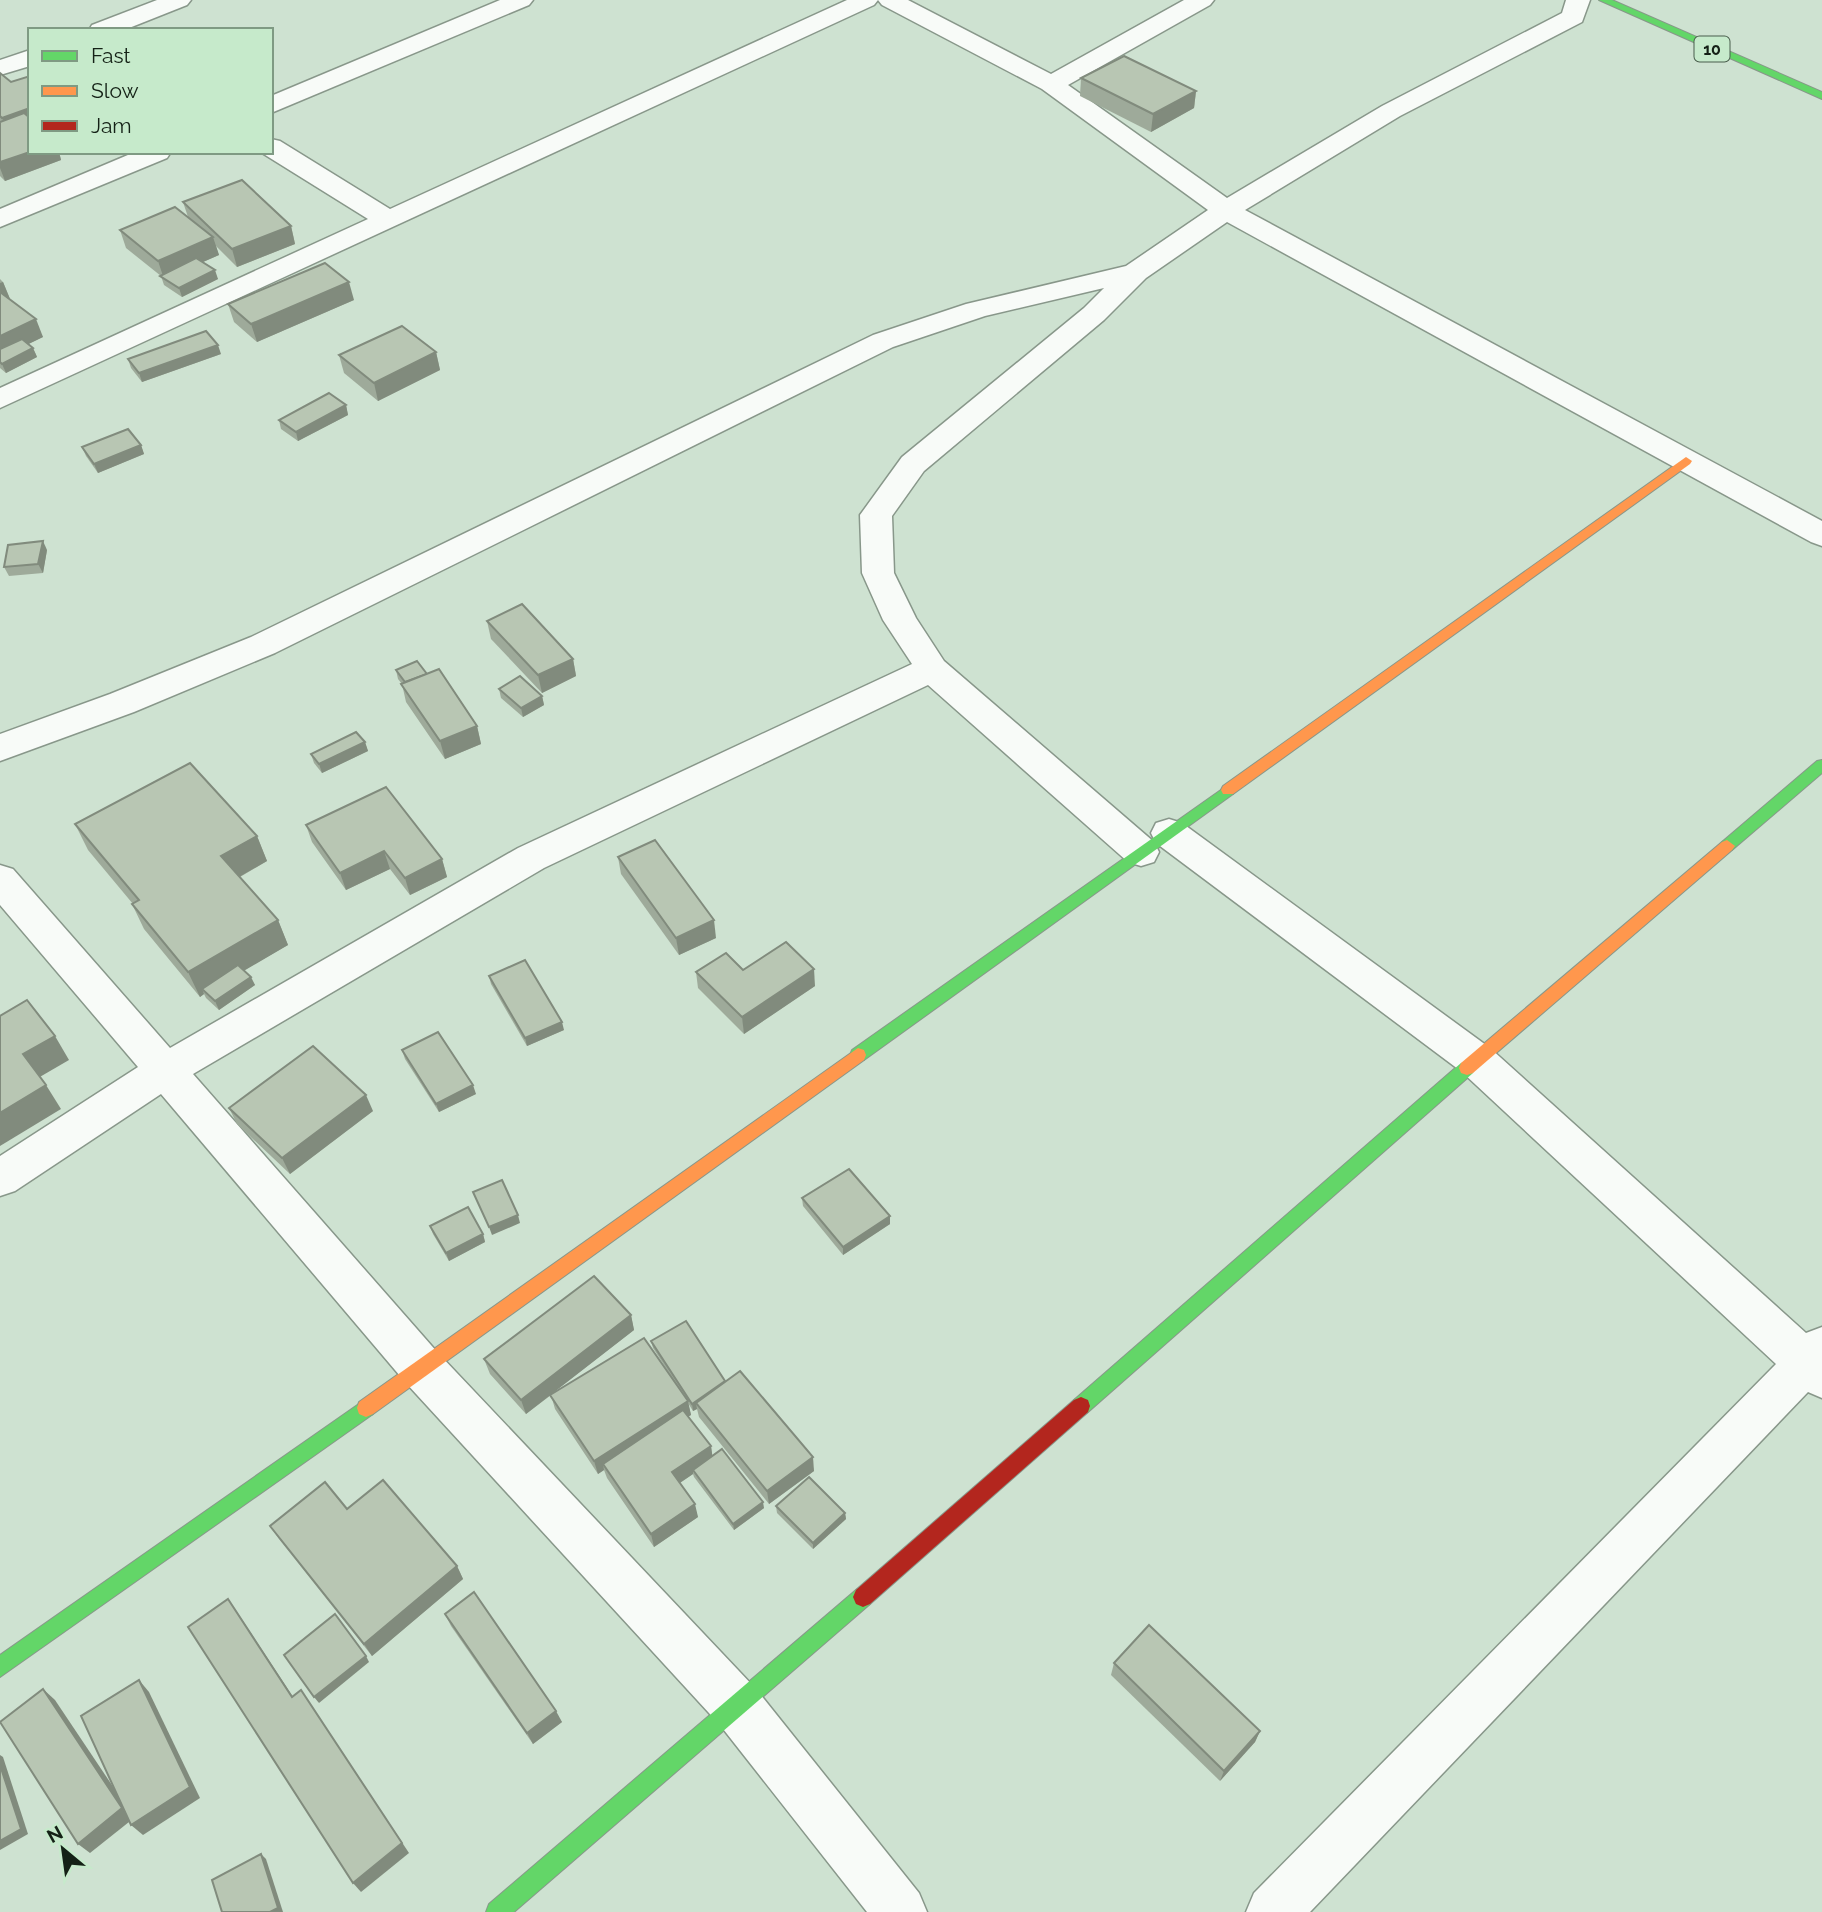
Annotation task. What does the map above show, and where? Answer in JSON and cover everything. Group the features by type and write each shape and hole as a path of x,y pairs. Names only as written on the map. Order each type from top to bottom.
{"main road":[{"name":"10","path":"1604,0 1822,96"},
{"path":"0,1667 422,1368 1686,461"},
{"path":"497,1912 738,1707 1476,1059 1822,765"}],"street":[{"path":"108,0 133,24"},
{"path":"112,28 133,24 178,0"},
{"path":"273,104 521,0"},
{"path":"0,398 866,0"},
{"path":"890,0 1051,84 1226,210 1822,535"},
{"path":"1051,84 1202,0"},
{"path":"1273,1912 1817,1362 1476,1059 1155,842 932,669 900,620 878,573 876,516 913,464 1094,314 1136,272 1226,210 1391,111 1573,17 1578,0"},
{"path":"0,68 28,58"},
{"path":"273,149 388,220"},
{"path":"0,219 153,154"},
{"path":"0,748 122,703 263,645 883,341 976,310 1136,272"},
{"path":"0,1178 165,1071 531,858 932,669"},
{"path":"0,879 422,1368 738,1707 900,1912"}],"building":[{"path":"1124,56 1196,91 1153,114 1081,78"},
{"path":"0,73 11,82 28,77 28,109 2,118"},
{"path":"24,113 28,116 28,153 0,162 0,122"},
{"path":"242,180 291,226 232,249 183,202"},
{"path":"175,207 213,237 158,261 120,230"},
{"path":"196,258 215,270 179,288 160,276"},
{"path":"325,263 349,282 251,324 228,304"},
{"path":"0,292 36,319 0,336"},
{"path":"402,326 436,352 374,383 339,355"},
{"path":"206,331 218,345 139,373 128,359"},
{"path":"22,339 33,348 2,364 0,349"},
{"path":"329,393 346,405 296,432 279,420"},
{"path":"128,429 141,445 94,464 82,447"},
{"path":"43,541 38,564 4,567 8,545"},
{"path":"522,604 573,659 538,675 487,621"},
{"path":"417,661 427,674 405,682 396,670"},
{"path":"439,669 477,726 440,741 401,684"},
{"path":"520,676 542,696 521,708 499,689"},
{"path":"356,732 365,742 319,764 311,754"},
{"path":"190,763 257,836 221,856 278,920 188,972 132,904 139,900 75,824"},
{"path":"386,787 442,859 405,878 384,851 340,873 306,825"},
{"path":"655,840 714,920 676,938 618,857"},
{"path":"786,942 814,969 742,1017 696,972 726,953 743,970"},
{"path":"525,960 562,1022 525,1038 489,976"},
{"path":"238,965 251,977 215,1001 202,989"},
{"path":"27,1000 55,1036 23,1054 46,1085 0,1113 0,1016"},
{"path":"438,1032 473,1085 436,1104 402,1050"},
{"path":"313,1046 366,1095 282,1158 229,1108"},
{"path":"849,1169 890,1216 843,1247 802,1198"},
{"path":"502,1180 518,1215 489,1227 473,1192"},
{"path":"468,1207 483,1234 446,1253 430,1226"},
{"path":"594,1276 631,1315 521,1400 484,1359"},
{"path":"686,1321 725,1381 692,1404 651,1341"},
{"path":"644,1338 688,1401 594,1461 550,1395"},
{"path":"740,1371 813,1457 767,1491 696,1403"},
{"path":"683,1410 711,1446 672,1472 695,1504 651,1534 603,1464"},
{"path":"722,1449 763,1502 733,1524 693,1470"},
{"path":"809,1477 845,1513 813,1543 776,1506"},
{"path":"383,1480 457,1566 364,1644 270,1526 325,1482 347,1509"},
{"path":"474,1592 556,1711 527,1733 445,1614"},
{"path":"228,1599 292,1697 301,1690 402,1843 353,1883 188,1627"},
{"path":"335,1614 366,1656 314,1697 284,1655"},
{"path":"1149,1625 1260,1731 1224,1771 1114,1663"},
{"path":"139,1680 190,1787 131,1825 81,1716"},
{"path":"43,1689 122,1808 78,1844 0,1722"},
{"path":"0,1765 21,1829 0,1841"},
{"path":"261,1854 278,1908 270,1912 222,1912 212,1880"}],"traffic: fast":[{"path":"1604,0 1822,96"},
{"path":"1727,846 1822,765"},
{"path":"858,1055 1228,790"},
{"path":"1081,1406 1467,1068"},
{"path":"0,1667 366,1408"},
{"path":"497,1912 863,1597"}],"traffic: slow":[{"path":"1228,790 1686,461"},
{"path":"1467,1068 1727,846"},
{"path":"366,1408 858,1055"}],"traffic: jam":[{"path":"863,1597 1081,1406"}]}
